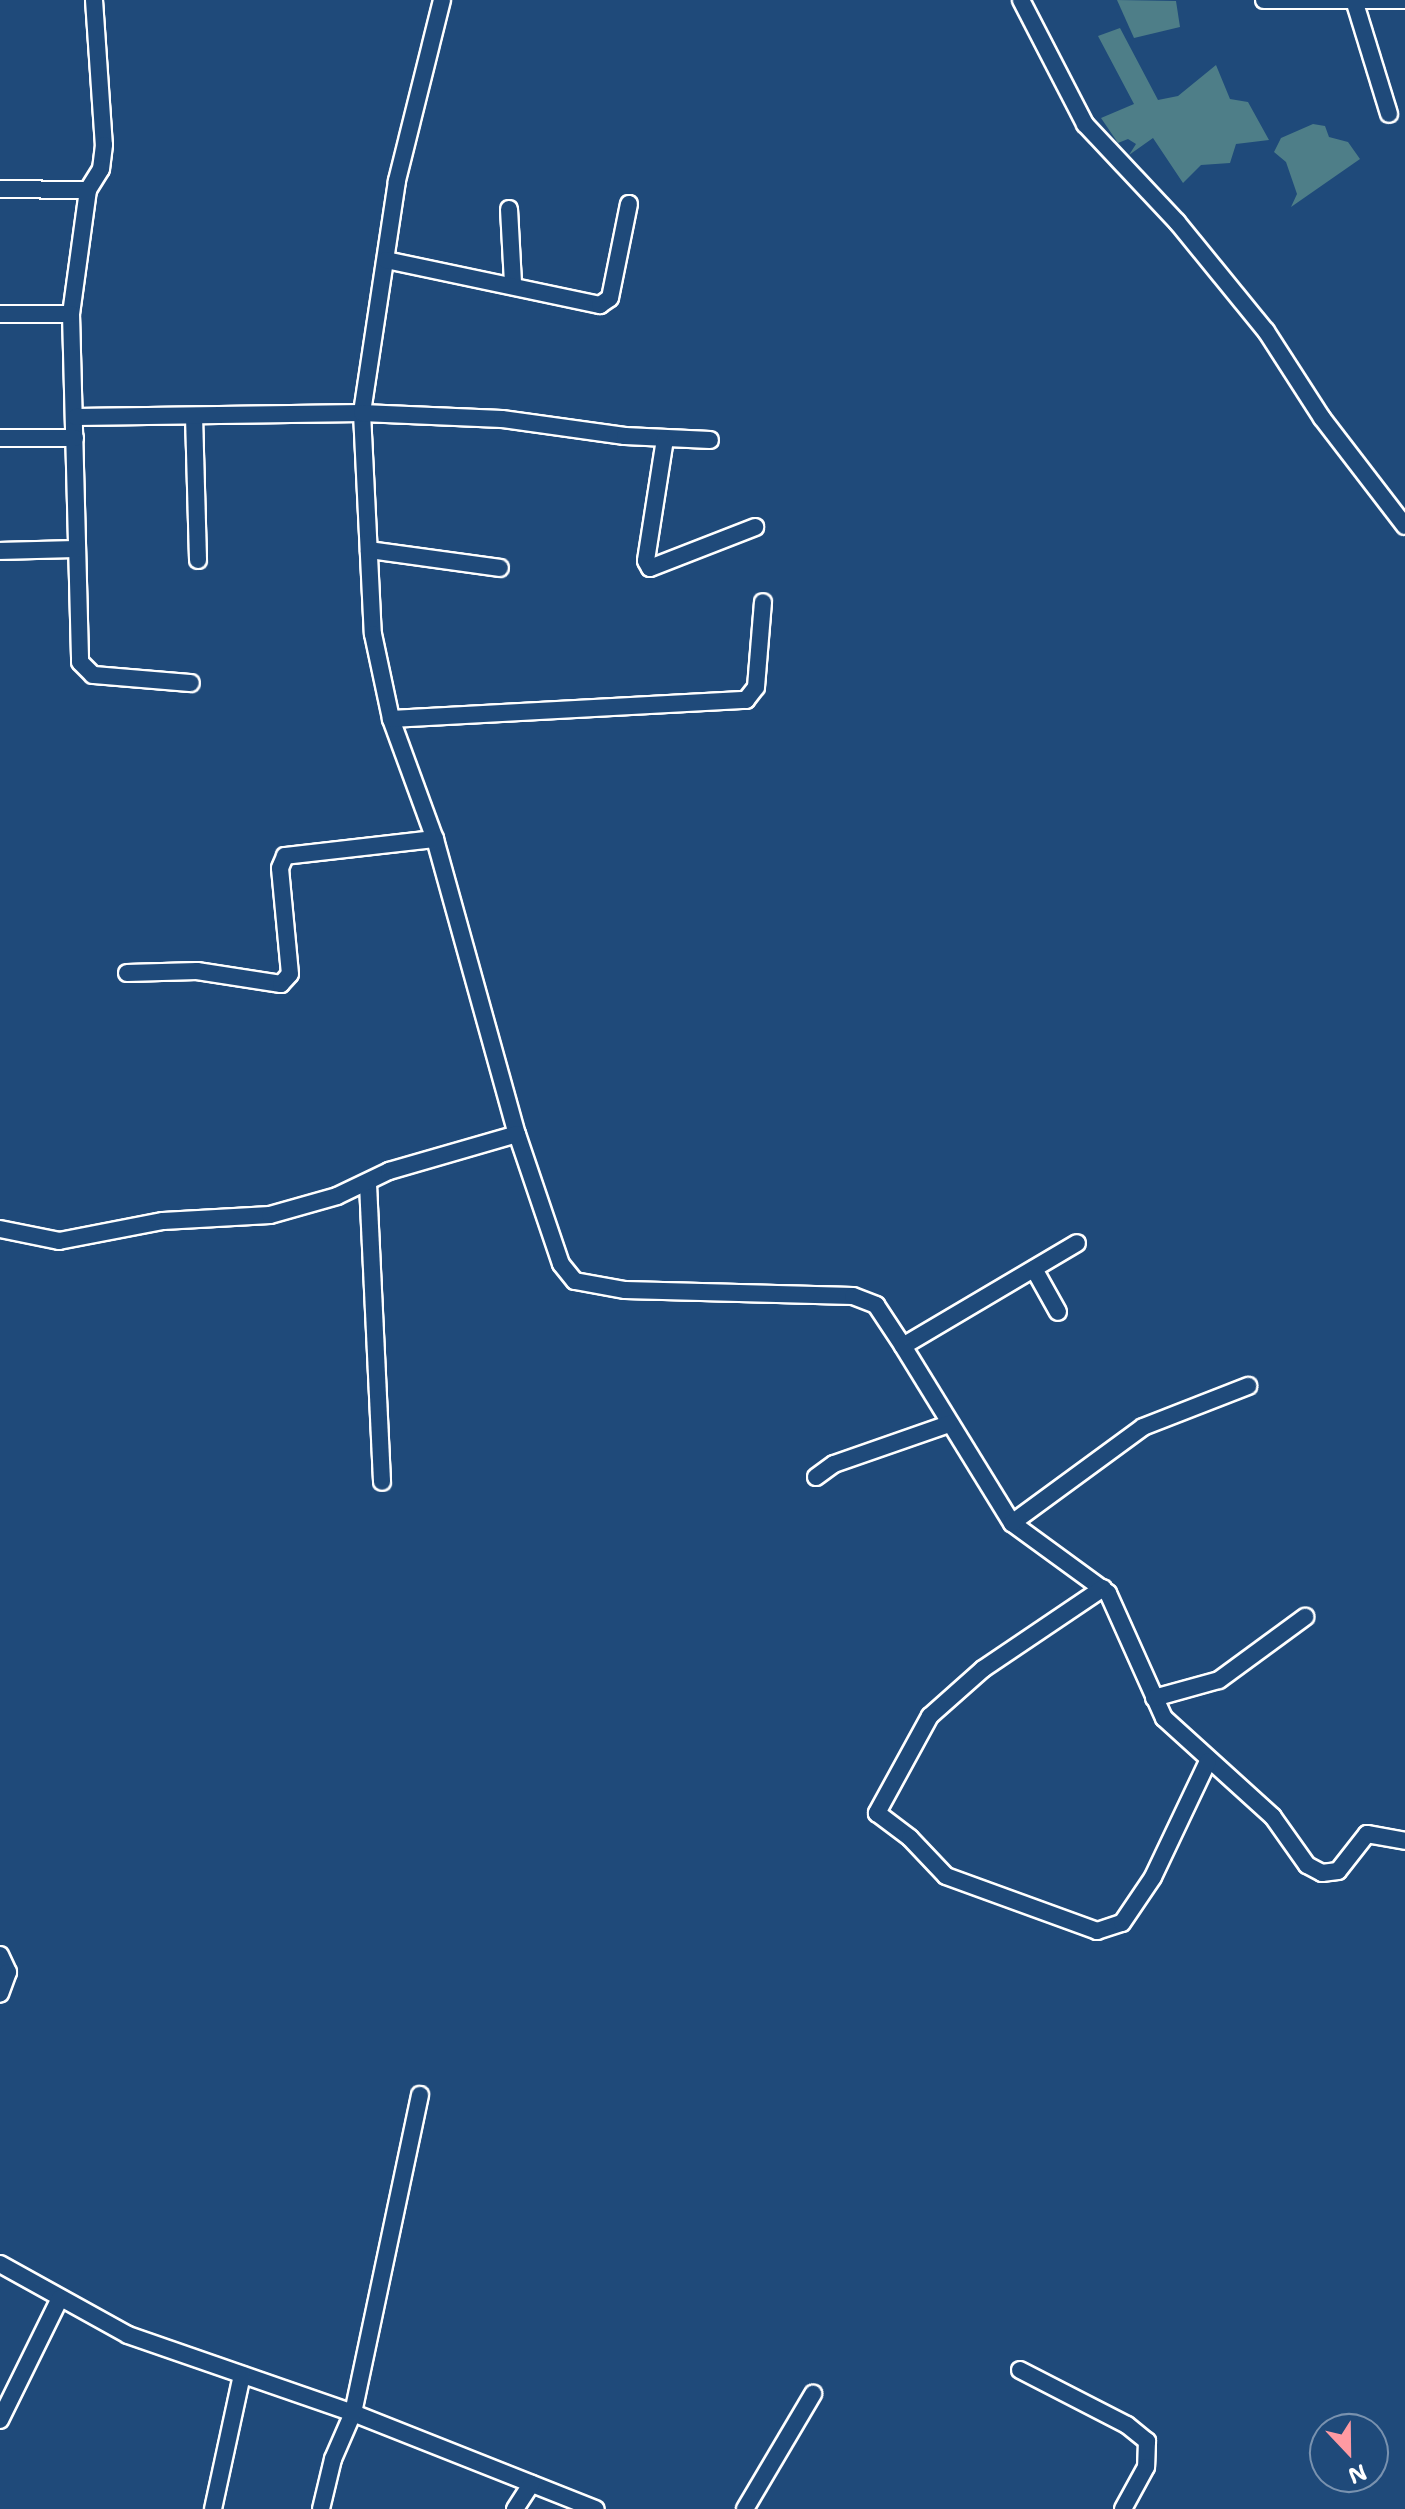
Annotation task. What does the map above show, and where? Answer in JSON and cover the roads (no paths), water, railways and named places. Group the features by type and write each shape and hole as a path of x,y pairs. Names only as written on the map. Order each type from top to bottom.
{"street":[{"path":"94,0 104,145 101,169 88,190 71,314 82,668 93,675 191,683"},
{"path":"442,0 414,102 372,321 362,413 373,634 391,719 435,839 517,1134 561,1264 575,1281 700,1295 779,1291 853,1296 876,1305 1012,1523 1103,1588 1164,1718 1273,1817 1316,1871 1338,1871 1367,1834 1405,1841"},
{"path":"1021,0 1085,124 1177,222 1266,331 1322,418 1405,526"},
{"path":"1264,0 1405,0"},
{"path":"1354,0 1389,114"},
{"path":"0,189 88,190"},
{"path":"386,260 513,284 578,303 607,302 629,204"},
{"path":"509,209 513,284"},
{"path":"0,314 71,314"},
{"path":"76,417 362,413 502,419 665,439 710,440"},
{"path":"194,416 198,560"},
{"path":"0,438 75,438"},
{"path":"665,439 646,561 650,568 755,527"},
{"path":"0,551 77,549"},
{"path":"369,550 500,568"},
{"path":"391,719 746,700 756,687 763,602"},
{"path":"127,973 197,971 281,984 290,974 280,868 285,856 435,839"},
{"path":"0,1229 59,1241 163,1221 270,1215 368,1184 389,1171 517,1134"},
{"path":"368,1184 382,1482"},
{"path":"903,1346 1077,1243"},
{"path":"1034,1269 1058,1312"},
{"path":"1012,1523 1143,1427 1248,1386"},
{"path":"816,1477 834,1464 949,1424"},
{"path":"1103,1588 983,1669 930,1716 877,1813 910,1838 946,1876 1097,1931 1122,1923 1153,1877 1208,1761"},
{"path":"1154,1698 1219,1680 1305,1617"},
{"path":"0,1955 8,1967 0,1994"},
{"path":"321,2509 333,2459 353,2413 420,2095"},
{"path":"0,2264 128,2335 353,2413 596,2509"},
{"path":"0,2420 60,2298"},
{"path":"1020,2370 1127,2425 1147,2441 1146,2467 1123,2509"},
{"path":"213,2509 242,2375"},
{"path":"745,2509 813,2394"},
{"path":"515,2509 531,2484"}]}
